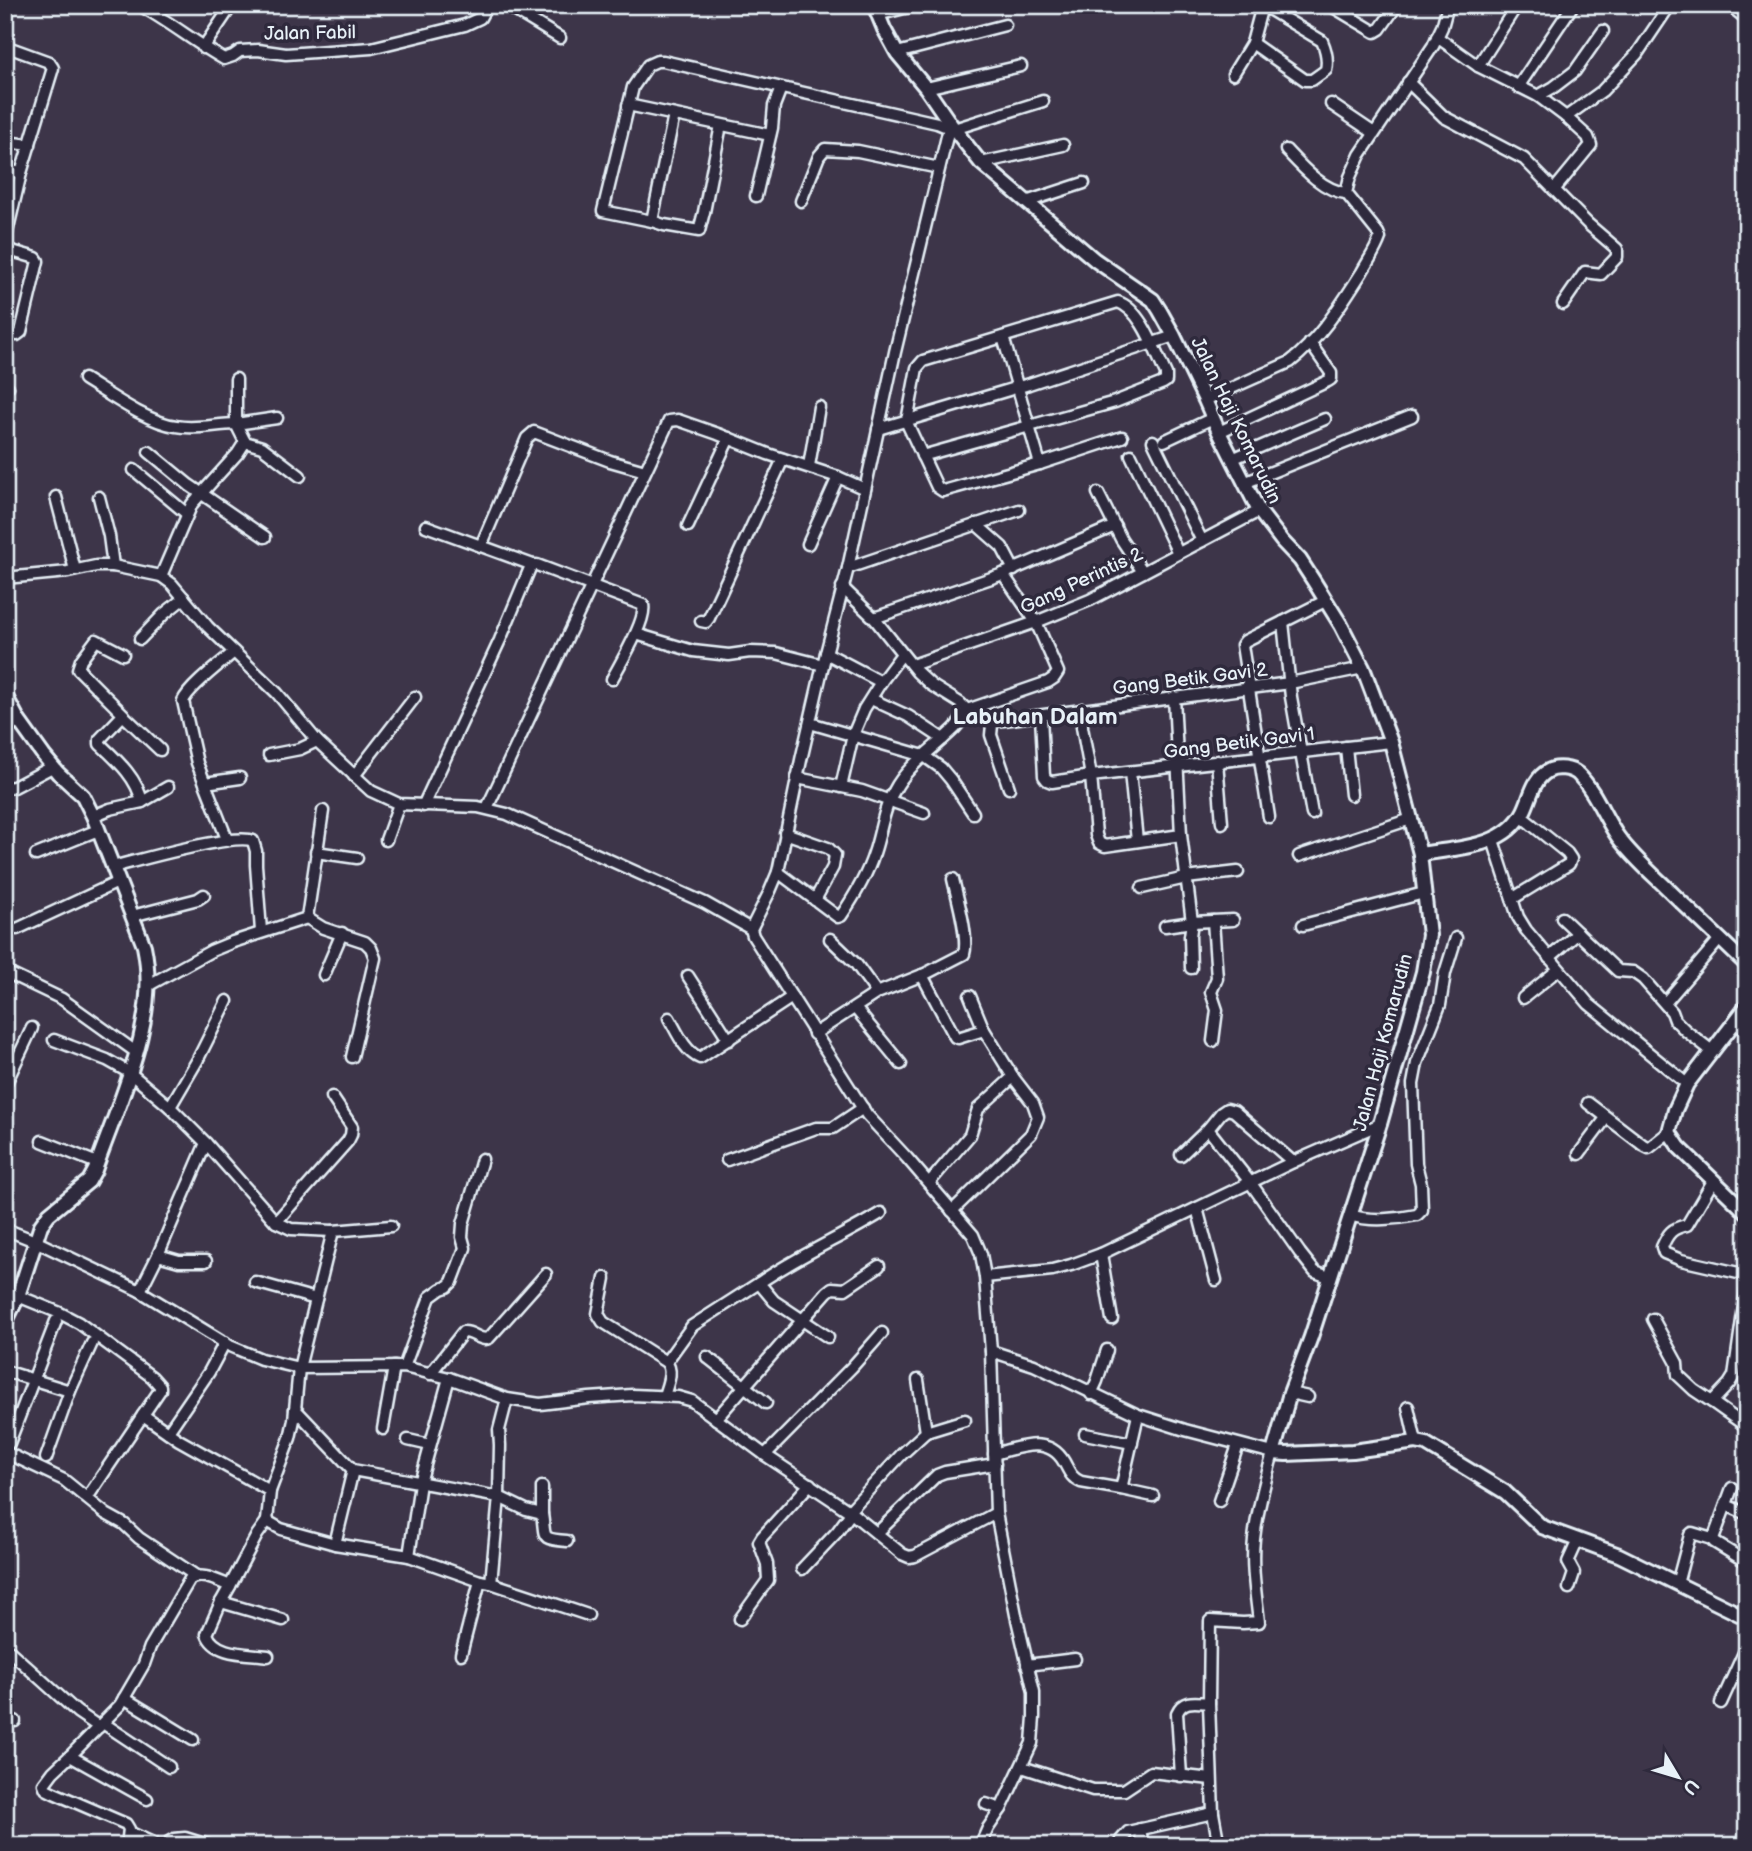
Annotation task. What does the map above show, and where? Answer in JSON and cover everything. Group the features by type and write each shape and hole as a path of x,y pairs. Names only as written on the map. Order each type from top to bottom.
{"street":[{"name":"Jalan Fabil","path":"139,5 224,59 240,51 258,50 286,54 371,48 465,25 480,18 487,5"},
{"path":"203,48 232,5"},
{"path":"506,5 560,37"},
{"path":"876,10 916,5"},
{"path":"1330,5 1375,32 1397,5"},
{"path":"1346,193 1360,155 1437,37 1448,5"},
{"path":"1478,66 1517,5"},
{"path":"1518,87 1573,5"},
{"path":"1566,117 1602,92 1637,54 1670,5"},
{"path":"1729,5 1747,19"},
{"path":"1233,74 1252,43 1262,6 1322,41 1325,47 1326,70 1312,80 1305,80 1252,43"},
{"name":"Jalan Haji Komarudin","path":"876,10 897,53 926,88 951,129 981,163 1095,260 1153,300 1174,336 1259,511 1300,561 1341,625 1363,668 1391,742 1420,854 1428,948 1355,1217 1329,1278 1311,1337 1299,1395 1279,1453"},
{"path":"897,53 1005,25"},
{"path":"1538,96 1575,71 1603,31"},
{"path":"1437,37 1478,66 1538,96 1588,137 1590,148 1554,190"},
{"path":"5,46 49,62 53,68 21,173 5,240"},
{"path":"721,125 699,231 603,211 633,86 648,65 657,61 862,105 937,123 951,129 1043,102"},
{"path":"926,88 1021,66"},
{"path":"1408,82 1444,117 1524,159 1588,224 1617,249 1617,257 1601,274 1584,273 1563,304"},
{"path":"756,196 780,88"},
{"path":"1331,104 1374,133"},
{"path":"628,105 770,135"},
{"path":"652,221 674,115"},
{"path":"951,129 939,168 895,352 778,872 751,929 814,1034 863,1108 973,1235 981,1254 991,1351 996,1513 1034,1692 1034,1717 1031,1743 1021,1767 980,1846"},
{"path":"5,142 30,145"},
{"path":"981,163 1063,145"},
{"path":"801,201 819,156 825,149 858,150 939,168"},
{"path":"1205,400 1290,362 1300,354 1347,295 1380,238 1346,193 1338,192 1316,178 1286,150"},
{"path":"5,170 21,173"},
{"path":"1026,202 1084,183"},
{"path":"5,249 36,258 38,261 21,332 17,335 5,332"},
{"path":"922,456 1115,402 1166,381 1166,374 1141,321 1130,309 1118,302 921,363 917,368 907,421 922,456 937,486 943,491 1122,438"},
{"path":"878,429 1017,388 1174,336"},
{"path":"1003,337 1040,464"},
{"path":"1219,432 1331,379 1331,373 1310,343"},
{"path":"85,379 136,411 173,426 205,427 277,418"},
{"path":"236,379 236,424 245,442 262,447 300,476"},
{"path":"809,467 819,407"},
{"path":"1244,483 1412,416"},
{"path":"1202,541 1159,441 1213,418"},
{"path":"1232,459 1325,419"},
{"path":"487,808 669,421 678,420 865,489"},
{"path":"481,547 527,438 534,432 610,461 645,471"},
{"path":"688,526 729,438"},
{"path":"161,576 192,504 245,442"},
{"path":"149,452 174,474 265,537"},
{"path":"1131,456 1178,553"},
{"path":"701,621 706,622 709,618 783,459"},
{"path":"134,470 187,514"},
{"path":"808,544 838,477"},
{"path":"1098,494 1121,539 1143,572"},
{"path":"57,497 75,570"},
{"path":"99,497 113,566"},
{"path":"848,568 1019,510"},
{"name":"Gang Perintis 2","path":"912,665 1036,622 1090,600 1259,511"},
{"path":"778,872 838,917 841,916 874,856 894,789 912,765 960,722 967,710 1048,682 1058,673 1036,622 1008,572 1002,547 976,524"},
{"path":"426,526 643,605 645,611 636,634 612,679"},
{"path":"874,618 1008,572 1115,526"},
{"path":"423,806 533,565"},
{"path":"5,578 96,566 113,566 161,576 172,584 208,626 277,693 317,741 371,790 399,804 487,808 507,814 705,903 751,929"},
{"path":"842,587 874,618 917,672 967,710"},
{"path":"140,639 184,598"},
{"path":"1269,817 1243,643 1325,601"},
{"path":"1283,622 1290,683 1312,814"},
{"path":"636,634 693,651 729,655 750,652 776,653 823,665"},
{"path":"123,654 96,640 78,669 160,750"},
{"path":"227,839 197,764 184,701 185,696 196,685 234,652"},
{"path":"826,653 881,681"},
{"path":"841,787 853,735 864,709 902,653"},
{"name":"Gang Betik Gavi 2","path":"1009,788 991,736 992,724 996,721 1290,683 1363,668"},
{"path":"5,695 19,722 52,767 83,796 93,816 144,946 149,985 147,1009 130,1073 97,1163 89,1181 49,1214 41,1225 18,1296 5,1323"},
{"path":"354,776 415,697"},
{"path":"1174,697 1181,835 1192,922 1191,968"},
{"path":"871,699 908,716 943,739"},
{"path":"1082,709 1082,727 1099,843 1105,846 1181,835"},
{"path":"124,715 99,742 131,776 142,802"},
{"name":"Gang Betik Gavi 1","path":"1041,716 1045,778 1052,782 1391,742"},
{"path":"5,727 19,722"},
{"path":"810,723 924,756 946,774 973,813"},
{"path":"269,755 300,749 317,741"},
{"path":"1346,747 1351,795"},
{"path":"1217,761 1222,823"},
{"path":"5,788 14,787 52,767"},
{"path":"1420,854 1493,840 1514,826 1521,817 1536,782 1545,772 1561,768 1576,773 1600,804 1618,836 1647,870 1747,965"},
{"path":"1130,772 1137,842"},
{"path":"205,783 240,778"},
{"path":"797,778 862,791 924,813"},
{"path":"93,816 142,802 167,786"},
{"path":"386,840 399,804"},
{"path":"307,918 323,811"},
{"path":"1512,899 1569,864 1570,859 1567,853 1521,817"},
{"path":"1299,856 1411,819"},
{"path":"36,855 98,831"},
{"path":"785,833 828,848 835,855 834,867 815,900"},
{"path":"113,867 227,839 247,838 255,845 261,932"},
{"path":"1493,840 1521,924 1589,1004 1687,1084"},
{"path":"316,852 357,858"},
{"path":"1142,888 1186,878 1238,872"},
{"path":"814,1034 877,993 922,975 960,956 966,950 953,879"},
{"path":"17,929 118,882"},
{"path":"1303,925 1424,893"},
{"path":"132,916 198,900 204,895"},
{"path":"149,985 211,951 307,918 323,928 342,933 372,947 375,958 352,1057"},
{"path":"1563,918 1618,971 1635,972 1665,1003 1680,1025 1712,1051"},
{"path":"1165,926 1233,920"},
{"path":"1213,921 1217,978 1211,992 1217,1010 1213,1041"},
{"path":"324,975 342,933"},
{"path":"1549,958 1578,933"},
{"path":"1355,1217 1415,1216 1422,1210 1421,1184 1416,1164 1413,1084 1417,1063 1440,1005 1445,973 1455,938"},
{"path":"830,939 856,964 877,993"},
{"path":"1665,1003 1720,939"},
{"path":"1523,998 1558,970"},
{"path":"5,973 62,999 136,1052"},
{"path":"922,975 955,1037 984,1030"},
{"path":"688,976 729,1040"},
{"path":"953,1211 1022,1143 1037,1124 1037,1111 1033,1103 1013,1077 984,1030 970,996"},
{"path":"669,1018 696,1057 704,1056 792,997"},
{"path":"170,1107 227,1001"},
{"path":"1588,1103 1643,1145 1649,1148 1655,1145 1669,1132 1675,1110 1687,1084 1747,1006"},
{"path":"855,1008 901,1064"},
{"path":"1735,1021 1747,1033"},
{"path":"5,1085 32,1028"},
{"path":"54,1040 107,1060 130,1073 170,1107 276,1222 291,1229 333,1231 391,1226"},
{"path":"929,1183 970,1135 978,1109 1013,1077"},
{"path":"276,1222 351,1135 351,1125 332,1097"},
{"path":"727,1160 816,1128 833,1128 863,1108"},
{"path":"1181,1155 1227,1109 1234,1111 1293,1162"},
{"path":"1579,1154 1606,1118"},
{"path":"985,1277 1052,1270 1101,1254 1293,1162 1380,1124"},
{"path":"1208,1129 1251,1182 1315,1272 1329,1278"},
{"path":"1669,1132 1679,1147 1747,1213"},
{"path":"42,1141 97,1163"},
{"path":"140,1292 205,1143"},
{"path":"383,1429 399,1367 430,1297 447,1287 455,1275 465,1248 463,1224 481,1159"},
{"path":"1713,1181 1687,1225 1676,1227 1668,1234 1662,1247 1664,1254 1747,1275"},
{"path":"1197,1208 1216,1280"},
{"path":"666,1362 692,1326 773,1273 881,1213"},
{"path":"5,1229 140,1292 225,1342 261,1359 299,1368 399,1367 449,1378 507,1399 540,1404 632,1395 678,1396 692,1401 909,1557 996,1513"},
{"path":"268,1656 220,1650 209,1640 207,1634 221,1602 267,1521 270,1492 290,1438 299,1368 333,1231"},
{"path":"1101,1254 1112,1319"},
{"path":"158,1255 179,1261 206,1261"},
{"path":"716,1419 832,1288 845,1289 879,1266"},
{"path":"430,1374 463,1332 486,1340 489,1338 546,1274"},
{"path":"605,1278 598,1314 603,1322 670,1366 664,1396"},
{"path":"255,1282 316,1299"},
{"path":"759,1283 774,1301 828,1337"},
{"path":"1712,1402 1734,1376 1747,1285"},
{"path":"18,1296 79,1322 160,1386 160,1390 87,1498"},
{"path":"1653,1319 1677,1363 1678,1375 1694,1390 1747,1427"},
{"path":"56,1321 7,1448 64,1480 106,1514 124,1524 138,1538 196,1576"},
{"path":"765,1455 882,1333"},
{"path":"168,1432 209,1372 225,1342"},
{"path":"46,1458 92,1343"},
{"path":"1091,1394 1107,1350"},
{"path":"991,1351 1034,1365 1138,1415 1238,1445 1279,1453 1353,1451 1416,1442 1426,1444 1505,1492 1542,1527 1619,1555 1747,1618"},
{"path":"707,1356 766,1403"},
{"path":"5,1371 71,1391"},
{"path":"409,1556 420,1483 449,1378"},
{"path":"918,1380 926,1432"},
{"path":"491,1583 499,1497 499,1430 507,1399"},
{"path":"1408,1407 1416,1442"},
{"path":"295,1409 353,1470 499,1497 526,1510 542,1514"},
{"path":"143,1415 221,1465 270,1492"},
{"path":"1121,1489 1138,1415"},
{"path":"802,1569 837,1532 850,1512 902,1454 926,1432 965,1420"},
{"path":"1085,1434 1132,1443"},
{"path":"408,1440 430,1445"},
{"path":"877,1533 937,1475 995,1459 1014,1448 1041,1444 1060,1455 1075,1480 1153,1496"},
{"path":"1219,1501 1238,1445"},
{"path":"1219,1846 1211,1779 1210,1621 1259,1622 1254,1539 1261,1496 1279,1453"},
{"path":"335,1544 353,1470"},
{"path":"740,1619 768,1580 767,1564 760,1547 762,1537 810,1485"},
{"path":"542,1487 543,1533 549,1539 566,1541"},
{"path":"1712,1539 1732,1488"},
{"path":"1726,1505 1747,1514"},
{"path":"267,1521 281,1529 335,1544 409,1556 588,1615"},
{"path":"1677,1584 1690,1534 1712,1539 1745,1561"},
{"path":"1569,1588 1574,1573 1568,1562 1577,1540"},
{"path":"127,1846 129,1832 126,1824 46,1789 44,1784 124,1698 190,1579 204,1576 230,1586"},
{"path":"461,1654 480,1581"},
{"path":"221,1602 283,1620"},
{"path":"1721,1703 1747,1646"},
{"path":"5,1647 77,1712 169,1767"},
{"path":"1027,1665 1075,1659"},
{"path":"124,1698 193,1740"},
{"path":"1181,1776 1178,1709 1185,1703 1209,1703"},
{"path":"71,1756 148,1799"},
{"path":"1021,1767 1093,1790 1117,1791 1129,1787 1151,1772 1211,1779"},
{"path":"986,1804 1001,1810"},
{"path":"1118,1846 1128,1832 1213,1813"},
{"path":"1140,1829 1143,1846"},
{"path":"129,1832 155,1844 185,1838 211,1846"}],"district":[{"name":"Labuhan Dalam","path":"1035,716"}]}
